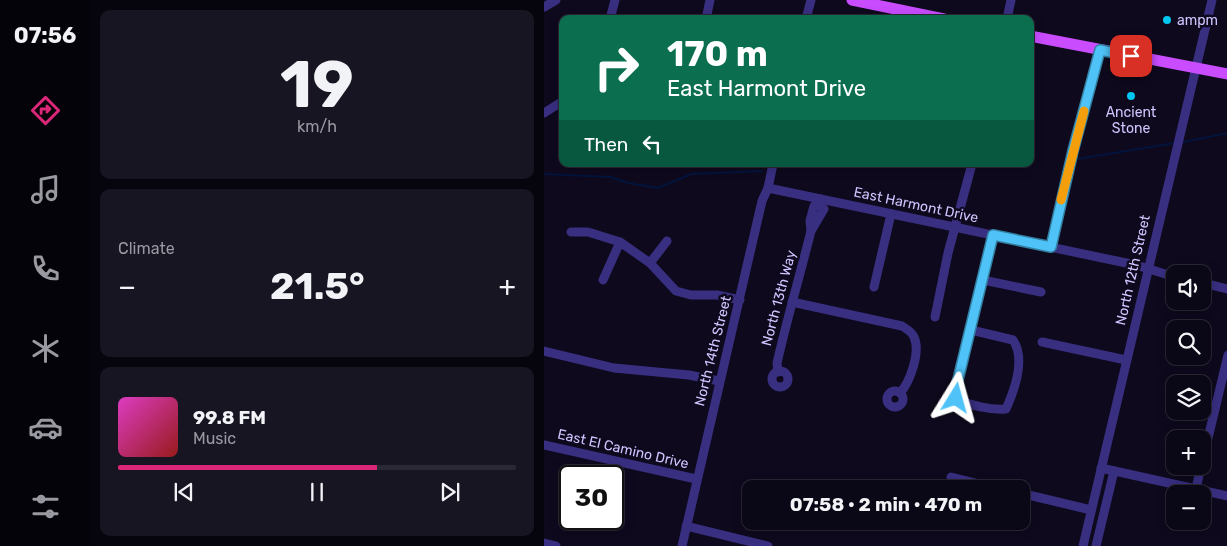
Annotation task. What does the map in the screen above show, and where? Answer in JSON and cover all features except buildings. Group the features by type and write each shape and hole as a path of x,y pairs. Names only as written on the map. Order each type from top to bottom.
{"main road":[{"path":"852,0 925,15"},
{"path":"1034,37 1227,74"}],"street":[{"path":"544,7 556,0"},
{"path":"611,15 615,0"},
{"path":"707,15 710,0"},
{"path":"807,15 811,0"},
{"path":"1008,15 1011,0"},
{"name":"North 12th Street","path":"1083,546 1212,0"},
{"path":"1051,247 1073,151 1100,50"},
{"path":"544,112 559,103"},
{"name":"North 14th Street","path":"682,545 762,201 768,188 772,167"},
{"path":"935,317 948,254 971,167"},
{"name":"East Harmont Drive","path":"768,188 820,202 956,227 1166,274"},
{"name":"North 13th Way","path":"778,372 776,363 811,231 810,221 814,206 820,202"},
{"path":"874,287 891,214"},
{"path":"571,232 588,232 620,242 650,263 676,291 690,295 717,295 740,300"},
{"path":"971,330 1013,340 1019,349 1020,358 1006,409 963,402 956,398 956,388 993,235"},
{"path":"650,263 667,241"},
{"path":"603,280 620,242"},
{"path":"983,280 1041,292"},
{"path":"1211,285 1227,289"},
{"path":"792,302 902,326 914,336 916,352 907,385 900,393"},
{"path":"1042,342 1126,360"},
{"path":"544,351 614,368 689,375 719,381"},
{"path":"1210,430 1227,355"},
{"name":"East El Camino Drive","path":"544,445 696,479"},
{"path":"1101,468 1182,485"},
{"path":"1098,546 1114,471"},
{"path":"951,477 963,480"},
{"path":"1211,492 1227,496"},
{"path":"1030,495 1091,510"},
{"path":"686,526 768,546"},
{"path":"544,543 556,546"}],"waterway":[{"path":"1183,142 1228,133"},
{"path":"1077,159 1175,143"},
{"path":"544,174 610,177 628,183 658,188 691,174 762,171"}],"slow traffic":[{"path":"1061,200 1084,111"}],"place":[{"name":"ampm","path":"1167,20"},
{"name":"Ancient Stone","path":"1131,96"}],"route":[{"path":"956,398 956,388 993,235 1051,247 1073,151 1100,50 1131,56"}]}
